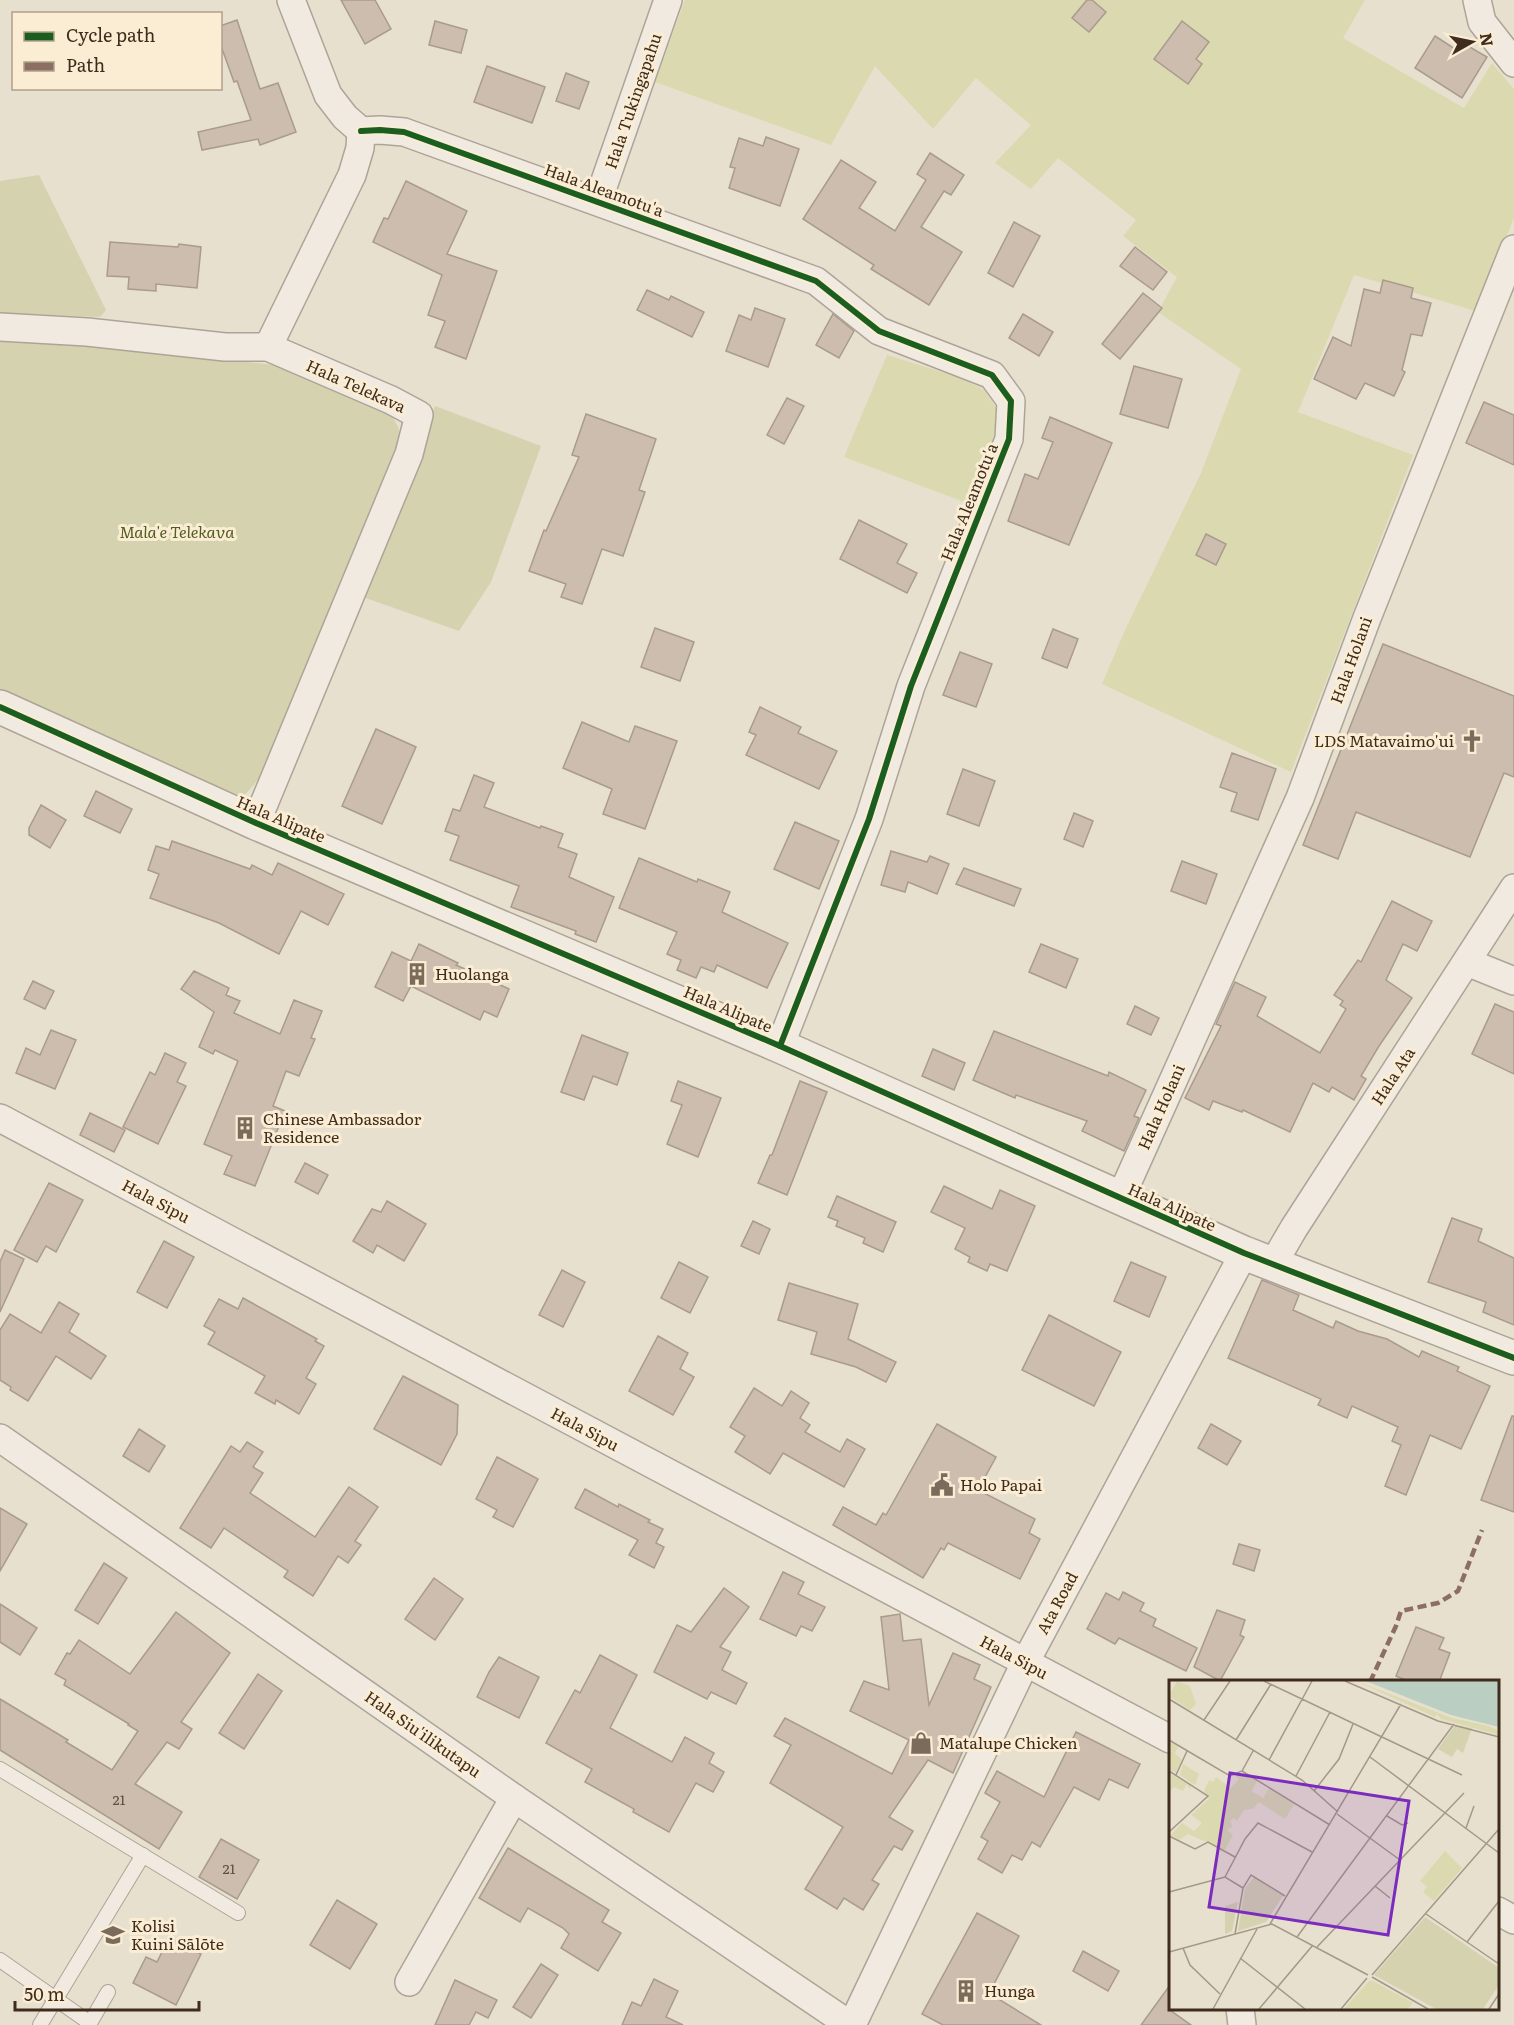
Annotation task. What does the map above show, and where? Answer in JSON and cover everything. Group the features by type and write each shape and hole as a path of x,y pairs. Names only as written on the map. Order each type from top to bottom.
{"street":[{"path":"268,347 352,175 360,148 361,131 345,117 328,95 291,0"},
{"name":"Hala Tukingapahu","path":"598,201 668,0"},
{"path":"1477,0 1482,22 1514,63"},
{"name":"Hala Aleamotu'a","path":"361,131 404,132 816,281 879,332 992,375 1011,401 1009,439 911,686 869,819 780,1046"},
{"name":"Hala Holani","path":"1120,1199 1300,798 1367,618 1514,249"},
{"name":"Hala Telekava","path":"0,327 87,332 225,347 268,347 391,400 419,415 405,464 256,823"},
{"name":"Hala Alipate","path":"0,707 256,823 780,1046 1259,1259 1514,1358"},
{"name":"Hala Ata","path":"1259,1259 1300,1218 1514,888"},
{"path":"1467,962 1514,981"},
{"name":"Hala Sipu","path":"0,1118 1169,1738"},
{"name":"Ata Road","path":"851,2025 1025,1663 1259,1259"},
{"name":"Hala Siu'ilikutapu","path":"0,1438 514,1798 851,2025"},
{"path":"409,1982 514,1798"},
{"path":"1499,1912 1514,1920"},
{"path":"1240,2010 1242,2025"}],"lane":[{"path":"0,1768 238,1913"},
{"path":"40,2025 143,1855"},
{"path":"0,1960 90,2023 108,1992"}],"green space":[{"path":"685,0 1365,0 1343,38 1464,108 1492,63 1514,89 1514,218 1476,311 1354,275 1298,412 1413,455 1291,772 1102,684 1125,630 1201,473 1241,369 1158,312 1177,277 1123,236 1136,220 1058,158 1031,189 995,163 1031,125 976,78 933,129 875,66 831,145 655,82"},
{"path":"39,175 106,310 100,317 0,313 0,181"},
{"name":"Mala'e Telekava","path":"0,340 138,349 274,365 385,410 397,425 402,443 262,775 243,797 0,694"},
{"path":"887,355 961,378 984,390 999,412 993,439 967,503 844,457"},
{"path":"435,406 541,446 491,582 459,631 363,597"}],"building":[{"path":"341,0 375,0 391,29 365,44"},
{"path":"1087,0 1092,0 1106,12 1089,32 1072,18"},
{"path":"237,20 260,89 278,83 296,132 260,145 258,139 202,150 198,132 251,120 222,49 222,25"},
{"path":"435,21 467,30 461,53 429,45"},
{"path":"1182,21 1209,42 1196,59 1202,64 1188,84 1154,59"},
{"path":"1435,36 1458,51 1463,43 1487,57 1462,98 1415,68"},
{"path":"487,66 545,87 532,123 474,102"},
{"path":"566,73 589,82 579,109 556,101"},
{"path":"766,137 799,149 780,206 729,188 735,168 730,167 739,138 763,146"},
{"path":"930,153 964,175 951,195 944,191 921,227 962,252 929,305 871,269 874,265 803,219 841,160 876,182 859,208 895,231 926,180 917,174"},
{"path":"406,181 467,211 447,254 497,271 466,359 435,347 445,321 428,315 442,275 373,242 384,218 388,219"},
{"path":"1014,222 1040,236 1013,287 988,273"},
{"path":"110,242 201,247 197,288 156,284 156,291 128,289 129,277 107,276"},
{"path":"1135,247 1167,272 1153,290 1120,266"},
{"path":"1383,280 1413,288 1411,298 1431,303 1422,336 1411,334 1402,370 1405,372 1394,396 1365,383 1356,399 1314,379 1333,337 1351,346 1364,289 1380,293"},
{"path":"647,290 669,300 671,296 704,312 692,337 637,310"},
{"path":"1143,293 1162,308 1120,359 1102,344"},
{"path":"755,308 785,319 768,367 726,351 739,315 751,320"},
{"path":"833,314 854,331 839,358 816,345"},
{"path":"1023,314 1053,332 1039,356 1009,338"},
{"path":"1134,366 1182,379 1168,428 1120,414"},
{"path":"787,398 804,406 784,444 767,435"},
{"path":"1484,402 1514,415 1514,465 1466,443"},
{"path":"586,414 656,439 639,490 645,492 623,556 602,549 582,604 561,597 566,584 529,571 544,530 546,531 579,457 572,455"},
{"path":"1050,417 1112,443 1069,545 1008,521 1025,474 1038,479 1053,442 1042,438"},
{"path":"859,520 907,544 897,563 917,573 907,593 840,559"},
{"path":"1206,534 1226,544 1216,565 1196,555"},
{"path":"655,628 694,642 680,681 641,667"},
{"path":"1053,629 1078,639 1067,668 1042,658"},
{"name":"LDS Matavaimo'ui","path":"1383,644 1514,696 1514,777 1504,773 1470,857 1356,812 1338,859 1303,845"},
{"path":"960,652 992,664 976,707 943,695"},
{"path":"760,707 801,727 798,733 837,751 819,789 746,755 756,735 749,732"},
{"path":"582,722 629,742 635,726 677,741 645,829 603,814 612,789 563,768"},
{"path":"376,729 416,747 382,824 342,806"},
{"path":"1232,753 1276,769 1258,820 1231,811 1237,793 1220,787"},
{"path":"963,769 995,781 979,826 947,814"},
{"path":"474,775 494,783 484,807 563,834 558,847 577,854 569,877 614,897 596,942 575,934 576,931 511,907 519,886 450,860 459,836 445,831 453,809 460,811"},
{"path":"96,791 132,809 120,833 84,816"},
{"path":"41,805 66,820 50,848 29,835 29,828"},
{"path":"1074,813 1093,821 1083,847 1064,839"},
{"path":"795,822 839,841 819,889 774,869"},
{"path":"172,841 250,869 252,865 272,875 278,863 344,894 328,925 301,911 279,954 219,923 150,898 159,874 148,870 156,846 169,850"},
{"path":"891,851 927,862 930,856 949,864 937,894 908,882 905,892 881,885"},
{"path":"639,858 697,882 698,879 730,892 722,912 788,943 767,988 717,965 714,972 701,967 696,978 677,970 681,960 667,954 677,932 619,908"},
{"path":"1182,861 1217,874 1206,904 1171,891"},
{"path":"964,868 1021,889 1014,906 956,884"},
{"path":"1392,901 1432,921 1417,951 1403,944 1386,980 1412,998 1361,1076 1366,1079 1354,1100 1332,1087 1329,1092 1313,1083 1290,1132 1243,1110 1242,1112 1213,1101 1209,1110 1185,1098 1221,1026 1216,1024 1235,982 1266,997 1257,1016 1320,1053 1346,1009 1340,1005 1343,1001 1334,995 1358,960 1361,962"},
{"path":"419,944 458,963 456,965 509,989 497,1017 484,1011 480,1020 411,986 403,1001 375,987 392,952 411,961"},
{"path":"1041,944 1078,959 1066,988 1029,972"},
{"path":"194,971 229,988 226,995 240,1001 234,1013 280,1034 294,1000 322,1011 311,1038 315,1039 299,1076 286,1071 273,1106 285,1111 255,1186 224,1174 232,1156 204,1144 238,1061 215,1050 213,1054 199,1047 214,1012 181,989"},
{"path":"33,981 54,991 45,1009 24,999"},
{"path":"1495,1004 1514,1012 1514,1074 1472,1054"},
{"path":"1135,1006 1159,1018 1151,1035 1127,1024"},
{"path":"51,1030 76,1040 55,1089 16,1073 26,1048 40,1055"},
{"path":"994,1031 1108,1076 1109,1072 1146,1090 1134,1116 1139,1118 1124,1151 1082,1131 1087,1121 1016,1095 1015,1098 973,1080"},
{"path":"582,1035 628,1053 617,1085 593,1076 584,1100 561,1092"},
{"path":"933,1049 965,1063 954,1090 922,1076"},
{"path":"165,1053 186,1063 177,1082 186,1086 158,1144 123,1127 150,1072 155,1075"},
{"path":"678,1081 721,1098 698,1157 667,1144 682,1105 671,1101"},
{"path":"800,1081 827,1092 787,1195 758,1183 772,1155"},
{"path":"90,1113 125,1130 114,1152 80,1135"},
{"path":"305,1163 328,1175 318,1194 295,1182"},
{"path":"49,1183 83,1200 56,1252 46,1246 37,1262 14,1250"},
{"path":"944,1186 992,1209 1000,1190 1035,1206 1007,1271 990,1264 987,1271 968,1262 970,1257 955,1249 965,1228 931,1212"},
{"path":"837,1196 896,1222 883,1252 863,1243 865,1238 836,1226 838,1221 828,1217"},
{"path":"387,1201 426,1224 404,1261 377,1245 373,1253 353,1241 372,1209 381,1212"},
{"path":"1452,1218 1482,1229 1478,1241 1514,1258 1514,1325 1483,1312 1486,1302 1428,1282"},
{"path":"753,1221 770,1229 759,1254 741,1246"},
{"path":"164,1241 194,1257 167,1308 137,1292"},
{"path":"5,1250 24,1259 0,1312 0,1262"},
{"path":"679,1262 708,1277 690,1313 661,1298"},
{"path":"1131,1262 1166,1277 1149,1317 1114,1301"},
{"path":"562,1270 585,1282 563,1327 539,1315"},
{"path":"1262,1280 1299,1295 1293,1310 1333,1328 1336,1321 1358,1331 1387,1339 1419,1357 1422,1351 1459,1367 1457,1371 1490,1386 1461,1449 1430,1435 1406,1495 1385,1486 1401,1445 1392,1441 1398,1427 1352,1406 1347,1418 1318,1405 1321,1399 1228,1358"},
{"path":"789,1283 858,1304 848,1339 896,1362 886,1382 856,1367 811,1354 817,1332 778,1320"},
{"path":"243,1298 317,1339 315,1341 324,1346 306,1378 316,1384 299,1414 276,1400 275,1404 255,1393 265,1376 208,1344 215,1332 204,1326 219,1299 238,1309"},
{"path":"59,1302 79,1314 69,1332 106,1356 91,1379 56,1356 28,1401 10,1390 11,1387 0,1380 0,1330 10,1314 41,1333"},
{"path":"1049,1315 1121,1352 1094,1406 1022,1370"},
{"path":"658,1336 688,1353 680,1369 694,1377 673,1415 629,1391"},
{"path":"403,1376 458,1405 457,1434 441,1465 374,1429"},
{"path":"754,1388 782,1406 791,1391 809,1403 800,1418 810,1425 805,1432 840,1452 847,1439 865,1449 844,1487 783,1453 770,1474 735,1452 745,1436 730,1427"},
{"path":"1512,1416 1514,1416 1514,1512 1481,1500"},
{"name":"Holo Papai","path":"937,1424 996,1457 978,1490 1035,1519 1029,1533 1040,1539 1020,1579 948,1543 944,1550 941,1548 923,1578 833,1525 843,1507 876,1525 883,1513 886,1515"},
{"path":"1211,1424 1241,1441 1227,1465 1198,1448"},
{"path":"139,1429 165,1446 149,1472 123,1456"},
{"path":"247,1442 263,1452 253,1467 263,1473 250,1493 315,1537 349,1487 378,1507 355,1541 361,1545 348,1563 338,1556 313,1596 284,1577 288,1571 224,1528 211,1548 180,1528 231,1446 240,1452"},
{"path":"497,1457 538,1479 513,1527 493,1517 497,1510 476,1499"},
{"path":"585,1489 618,1507 619,1504 663,1529 656,1543 664,1547 654,1568 629,1555 638,1540 575,1508"},
{"path":"0,1508 27,1524 0,1571"},
{"path":"1239,1544 1260,1550 1254,1571 1233,1564"},
{"path":"104,1563 127,1578 98,1624 75,1610"},
{"path":"783,1572 804,1582 798,1594 825,1607 812,1631 801,1626 796,1636 760,1619"},
{"path":"434,1578 463,1599 435,1640 405,1619"},
{"path":"724,1588 749,1607 720,1647 731,1652 722,1670 747,1683 736,1704 711,1692 707,1699 654,1672 677,1625 691,1632"},
{"path":"1123,1592 1144,1603 1140,1611 1156,1619 1153,1626 1197,1648 1186,1671 1119,1638 1115,1644 1087,1629 1106,1593 1119,1600"},
{"path":"0,1604 37,1628 20,1655 0,1642"},
{"path":"1217,1610 1245,1620 1240,1635 1244,1637 1221,1680 1194,1667"},
{"path":"176,1612 230,1653 181,1722 192,1729 179,1749 167,1742 135,1784 182,1812 159,1849 0,1750 0,1699 112,1770 138,1731 64,1685 66,1680 55,1674 67,1653 70,1654 79,1640 130,1674"},
{"path":"900,1614 903,1641 921,1639 929,1705 953,1653 980,1665 974,1679 991,1687 953,1773 928,1760 889,1817 913,1831 902,1850 894,1846 872,1880 879,1884 863,1910 844,1898 837,1909 805,1889 843,1827 770,1783 791,1745 774,1736 785,1718 892,1774 909,1740 850,1711 864,1681 889,1690 881,1617"},
{"path":"1416,1627 1444,1638 1439,1649 1450,1653 1440,1680 1405,1680 1396,1676"},
{"path":"600,1655 637,1675 610,1728 672,1762 685,1737 714,1753 709,1763 724,1772 713,1792 696,1783 669,1832 633,1812 634,1809 585,1782 592,1769 546,1743 575,1690 580,1693"},
{"path":"499,1657 539,1677 519,1718 477,1697"},
{"path":"258,1674 282,1691 244,1749 219,1733"},
{"path":"1076,1732 1140,1764 1128,1788 1109,1779 1099,1800 1074,1787 1040,1847 1032,1842 1022,1860 1012,1855 1002,1873 978,1859 988,1841 981,1837 1000,1802 985,1793 997,1771 1044,1797"},
{"path":"221,1839 259,1860 237,1899 199,1877"},
{"path":"508,1848 609,1910 602,1922 621,1933 598,1971 561,1948 569,1934 563,1928 528,1908 520,1922 479,1898"},
{"path":"337,1900 377,1924 350,1969 310,1945"},
{"path":"977,1913 1019,1936 992,1988 1003,1994 1000,2000 1041,2025 943,2025 922,2014"},
{"path":"169,1938 201,1954 176,2005 133,1983 146,1957 157,1962"},
{"path":"1083,1951 1119,1971 1108,1991 1073,1971"},
{"path":"541,1964 558,1975 531,2018 513,2007"},
{"path":"654,1979 678,1991 666,2017 683,2025 622,2025 632,2002 641,2006"},
{"path":"455,1980 497,2000 488,2018 476,2012 469,2025 435,2025"},
{"path":"1169,1986 1169,2010 1191,2025 1141,2025"}],"marked path":[{"path":"1371,1680 1401,1611 1438,1603 1458,1591 1482,1530"}],"cycle path":[{"path":"361,131 404,132 816,281 879,331 992,375 1011,401 1009,439 911,686 869,819 780,1046"},
{"path":"0,707 256,823 780,1046 1244,1253 1514,1358"}],"place":[{"name":"LDS Matavaimo'ui","path":"1472,741"},
{"name":"Huolanga","path":"417,974"},
{"name":"Chinese Ambassador Residence","path":"245,1128"},
{"name":"Holo Papai","path":"942,1485"},
{"name":"Matalupe Chicken","path":"921,1743"},
{"name":"Kolisi Kuini Sālōte","path":"113,1935"},
{"name":"Hunga","path":"966,1991"}]}
